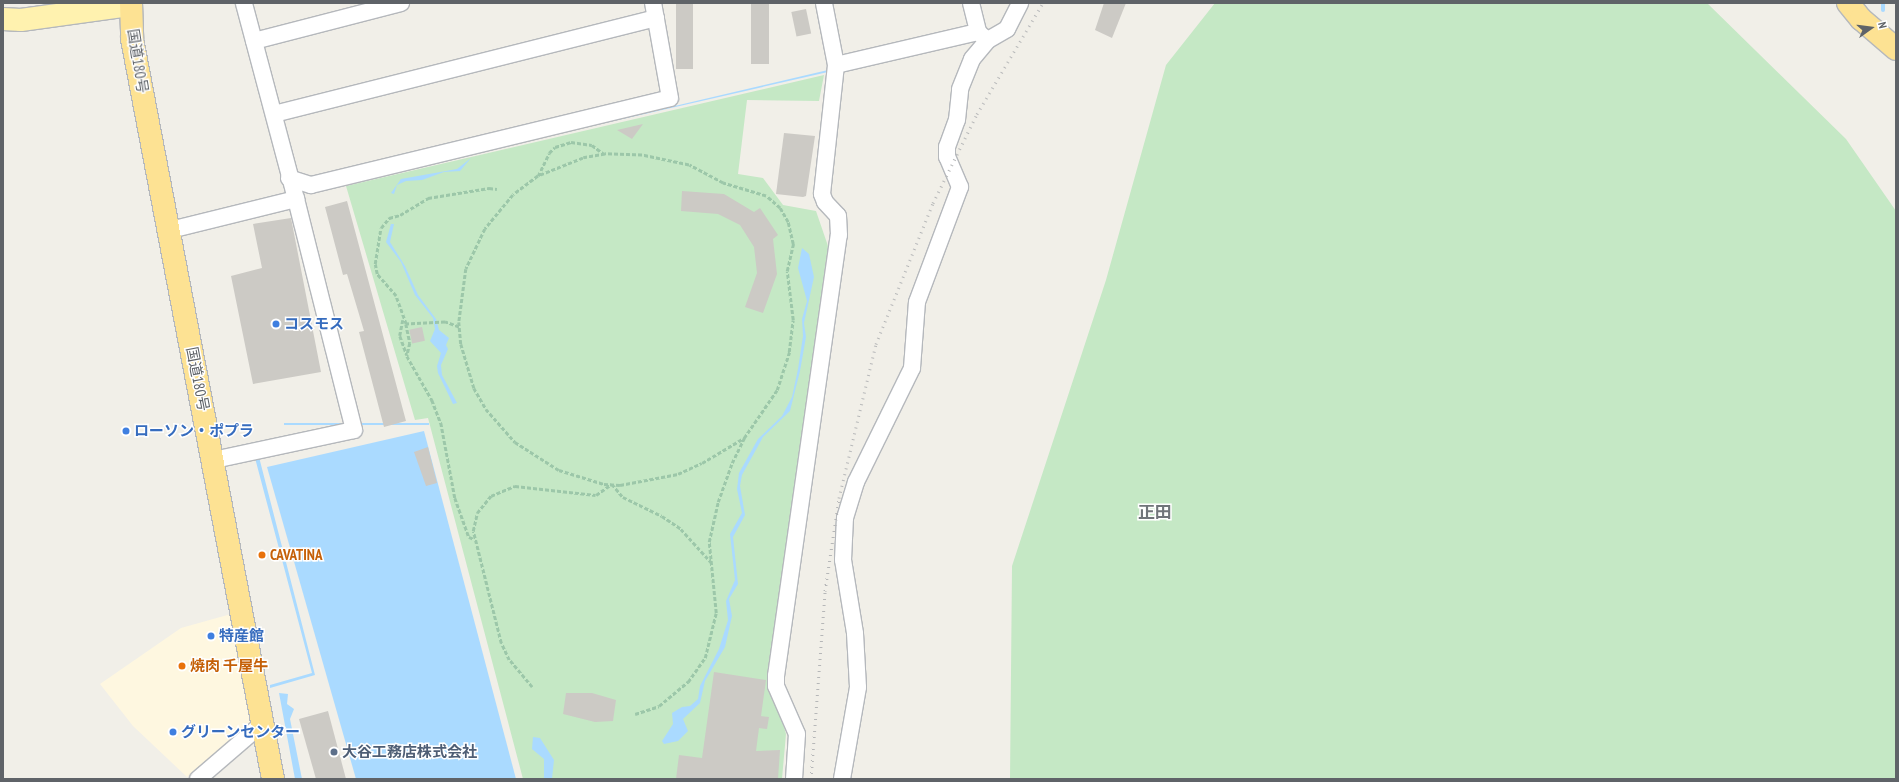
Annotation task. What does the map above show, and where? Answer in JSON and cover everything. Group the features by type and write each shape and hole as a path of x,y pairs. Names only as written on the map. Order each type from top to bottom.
{"highway":[{"path":"1848,3 1861,19 1896,49"},
{"name":"国道180号","path":"131,4 132,39 214,460 273,779"}],"main road":[{"path":"9,24 131,4"}],"street":[{"path":"214,460 354,430 296,199 289,178 274,114 244,3"},
{"path":"254,41 401,3"},
{"path":"794,779 797,734 776,686 776,676 839,235 838,216 824,202 822,194 836,65 824,3"},
{"path":"842,779 858,687 855,633 843,560 846,518 856,482 912,368 917,302 960,187 947,157 947,146 957,120 960,89 983,36 971,3"},
{"path":"836,65 983,36 1007,29 1020,3"},
{"path":"274,114 654,10 670,98 311,185 289,178"},
{"path":"170,230 296,199"},
{"path":"198,779 262,724"}],"path":[{"path":"538,176 549,153 556,147 571,142 592,145 605,154"},
{"path":"635,714 658,706 688,682 705,658 716,613 710,542 718,502 732,463 744,438 776,390 789,352 793,320 787,271 793,244 788,222 780,208 766,196 723,183 689,165 642,155 605,154 583,158 538,176 513,195 496,214 475,247 466,269 460,302 459,327 467,367 474,388 486,409 515,442 559,470 612,484 656,480 678,474 702,463 744,438"},
{"path":"407,356 410,343 406,324 396,296 377,274 376,256 384,221 428,198 489,188 496,189"},
{"path":"403,319 400,336 407,356 441,423 455,498 469,537 474,539"},
{"path":"406,324 438,322 459,327"},
{"path":"532,687 509,660 501,643 474,539 473,531 477,513 485,502 503,489 515,486 596,495 612,484"},
{"path":"612,484 623,497 662,516 682,529 712,563"}],"shaded area":[{"path":"231,614 253,724 187,777 133,726 100,684 181,628"}],"green space":[{"path":"1215,3 1707,3 1846,139 1896,211 1896,779 1010,779 1012,566 1106,280 1166,65"},
{"path":"824,75 819,101 747,100 738,174 763,178 783,205 816,211 828,246 769,672 786,734 782,779 523,779 428,418 415,420 346,186"}],"water":[{"path":"828,70 828,72 570,131 679,105"},
{"path":"471,158 460,171 444,172 422,180 406,181 397,185 394,194 391,193 401,179 457,169"},
{"path":"391,224 394,224 390,242 405,266 418,295 436,319 439,330 449,338 446,345 448,349 441,365 442,375 457,403 453,404 438,373 437,366 441,353 430,341 435,329 433,318 415,295 401,262 386,242"},
{"path":"802,248 809,254 814,277 804,323 806,337 800,371 790,411 763,437 742,475 740,486 745,515 733,537 738,584 729,599 732,616 725,647 705,681 700,703 683,719 688,731 678,741 664,744 662,741 673,724 672,713 682,707 690,706 698,699 700,686 719,649 728,620 726,601 735,580 730,534 742,513 737,489 739,473 758,439 782,416 792,397 803,336 802,319 807,301 798,268"},
{"path":"284,423 429,423 429,425 284,425"},
{"path":"424,431 516,779 356,779 267,467"},
{"path":"259,457 315,675 270,688 270,685 312,673 255,458"},
{"path":"279,693 288,694 287,704 294,709 290,719 302,779 295,779"},
{"path":"533,737 540,738 554,760 552,779 544,779 544,759 532,749"}],"building":[{"path":"676,3 693,3 693,69 676,69"},
{"path":"751,3 769,3 769,64 751,64"},
{"path":"1104,3 1126,3 1112,38 1095,30"},
{"path":"806,9 811,33 797,37 791,12"},
{"path":"643,124 632,139 617,130"},
{"path":"784,133 815,136 806,196 803,197 776,194"},
{"path":"682,191 724,194 754,212 760,208 778,235 773,239 777,274 763,313 745,307 757,273 754,247 740,225 718,214 681,211"},
{"path":"347,201 406,421 384,427 359,332 364,331 347,274 343,275 325,207"},
{"name":"コスモス","path":"291,218 321,372 253,384 231,276 262,268 253,224"},
{"path":"422,327 425,341 412,343 409,330"},
{"path":"428,447 437,483 426,486 414,452"},
{"path":"714,672 766,680 761,716 769,717 767,729 759,728 756,751 780,750 778,779 676,779 679,755 702,758"},
{"path":"566,693 592,693 616,700 613,721 595,722 563,714"},
{"path":"328,711 346,779 316,779 299,719"}],"waterway":[{"path":"1883,3 1883,10"}],"railway":[{"path":"811,779 825,591 839,498 876,344 933,203 977,114 1043,3"}],"place":[{"name":"コスモス","path":"276,324"},
{"name":"ローソン・ポプラ","path":"126,431"},
{"name":"CAVATINA","path":"262,555"},
{"name":"特産館","path":"211,636"},
{"name":"焼肉 千屋牛","path":"182,666"},
{"name":"グリーンセンター","path":"173,732"},
{"name":"大谷工務店株式会社","path":"334,752"}],"district":[{"name":"正田","path":"1155,513"}]}
